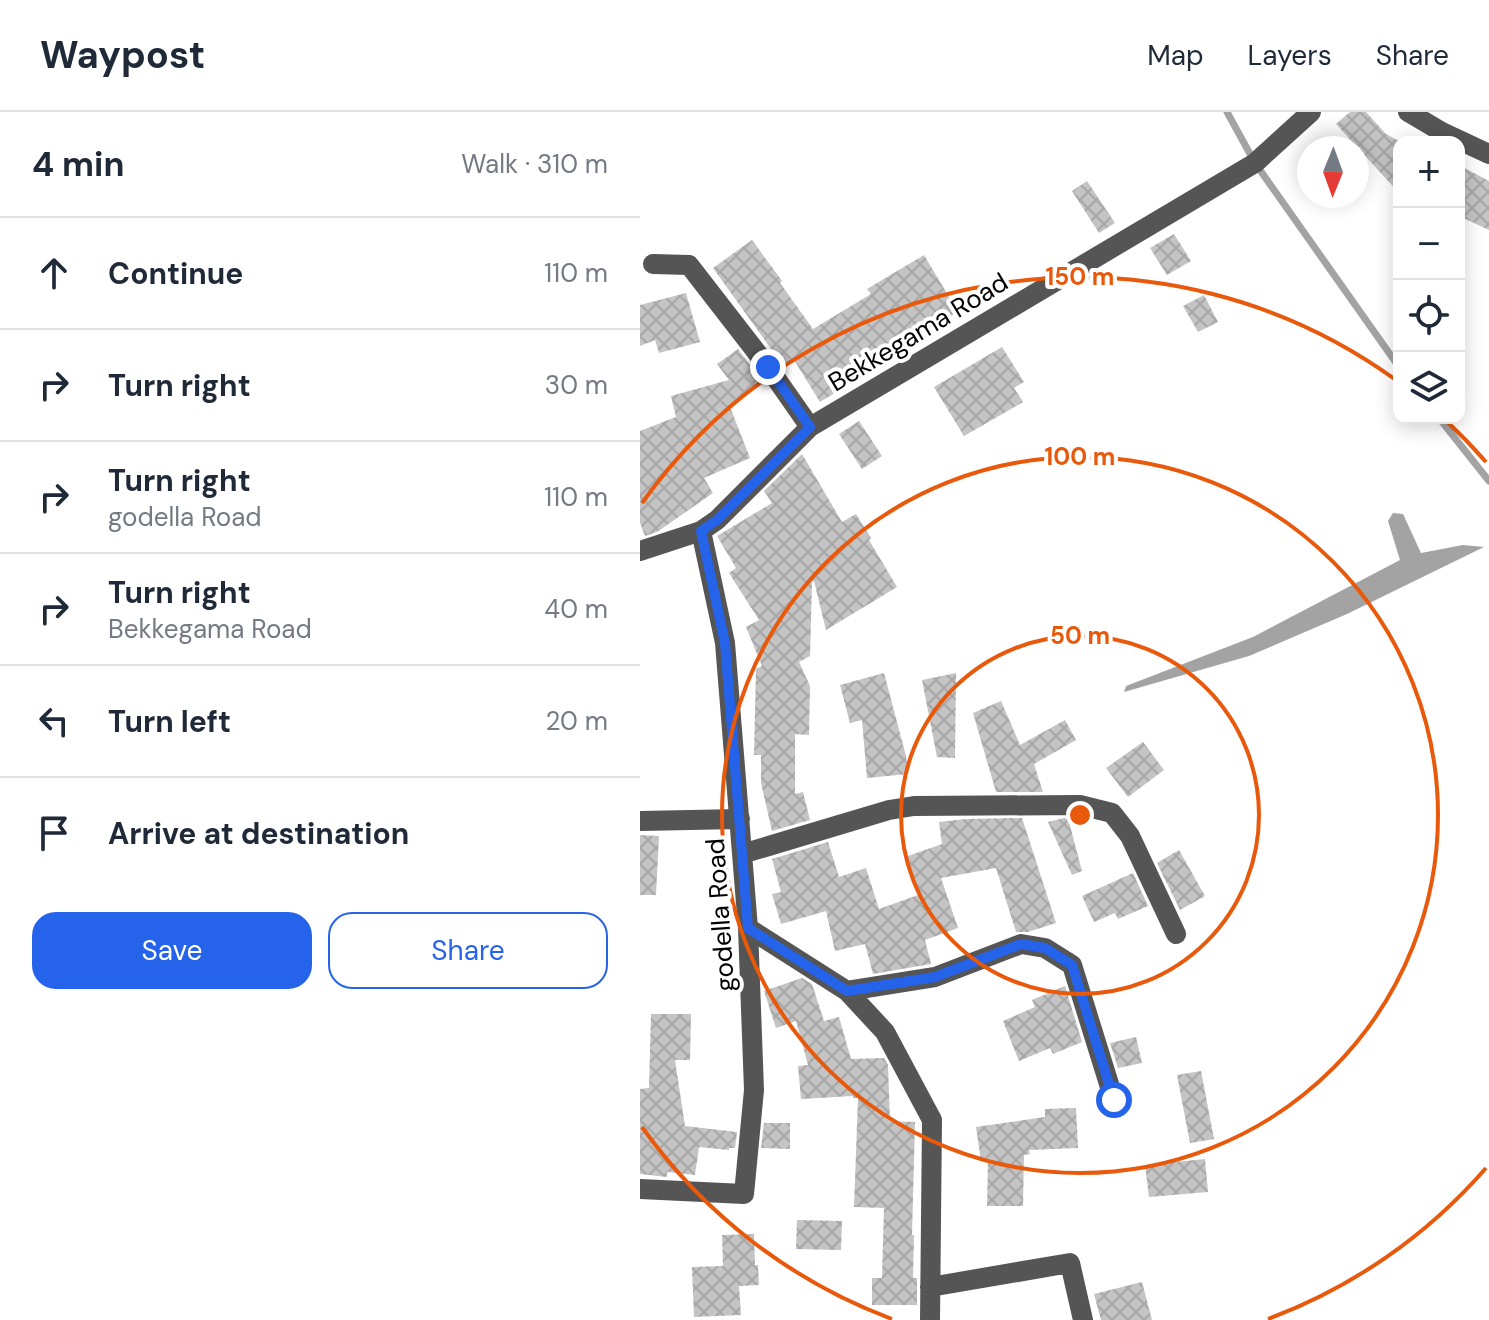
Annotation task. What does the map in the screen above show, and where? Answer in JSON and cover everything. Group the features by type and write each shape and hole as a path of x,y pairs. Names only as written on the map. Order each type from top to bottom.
{"street":[{"name":"Bekkegama Road","path":"640,551 701,531 717,520 810,427 1255,163 1311,112"},
{"path":"1408,112 1489,154"},
{"path":"653,264 689,265 810,427"},
{"name":"godella Road","path":"640,1189 744,1194 754,1090 748,928 725,643 701,531"},
{"path":"742,854 889,810 914,806 1080,805 1112,813 1130,836 1176,934"},
{"path":"640,821 740,819"},
{"path":"748,928 847,991 885,1032 932,1120 930,1320"},
{"path":"847,991 935,977 1021,944 1045,948 1072,965 1114,1100"},
{"path":"930,1287 1070,1263 1083,1320"}],"shaded area":[{"path":"1393,513 1403,514 1421,553 1463,545 1484,547 1347,614 1249,656 1124,692 1126,686 1253,637 1400,560 1388,521"}],"building":[{"path":"1350,112 1366,112 1393,138 1393,186 1369,160 1369,136 1347,136 1336,124"},
{"path":"1465,168 1489,181 1489,230 1465,219"},
{"path":"1087,181 1115,223 1099,233 1072,191"},
{"path":"1174,234 1191,261 1167,275 1150,248"},
{"path":"752,240 813,329 871,294 867,289 924,255 958,312 844,379 848,385 820,402 794,360 784,367 713,268"},
{"path":"686,293 700,342 659,353 655,340 640,346 640,305"},
{"path":"1204,295 1218,322 1198,332 1183,306"},
{"path":"1002,347 1024,382 1014,388 1023,402 964,436 934,387"},
{"path":"738,349 763,382 730,407 750,458 704,478 713,493 657,532 645,536 640,523 640,431 676,417 671,396 729,380 717,364"},
{"path":"859,421 882,456 862,469 839,434"},
{"path":"802,454 842,522 856,514 897,587 826,630 812,582 810,656 799,662 810,686 809,735 795,734 795,794 803,792 810,820 772,831 761,783 761,755 754,755 756,669 762,666 746,627 759,620 729,573 736,568 717,536 772,503 764,491"},
{"path":"884,673 908,774 867,778 862,720 850,723 840,685"},
{"path":"956,673 955,758 937,757 922,680"},
{"path":"1001,701 1020,745 1065,720 1076,740 1034,764 1043,792 996,792 973,713"},
{"path":"1143,742 1164,770 1128,797 1106,768"},
{"path":"1022,818 1056,923 1028,932 1016,932 996,868 941,878 958,928 925,940 931,964 873,974 865,944 835,951 826,911 781,924 772,894 781,892 772,859 828,842 839,877 866,868 879,909 918,895 905,857 942,844 939,822"},
{"path":"1068,818 1082,871 1072,875 1048,822"},
{"path":"640,835 659,836 656,895 640,895"},
{"path":"1179,850 1205,896 1180,910 1157,863"},
{"path":"1133,873 1148,906 1118,919 1115,913 1094,922 1082,896"},
{"path":"802,978 812,984 824,1021 839,1017 851,1059 884,1058 888,1065 890,1121 915,1122 912,1235 917,1305 872,1305 872,1278 882,1278 884,1208 854,1207 858,1098 801,1099 798,1066 808,1065 796,1021 776,1028 764,991"},
{"path":"1065,986 1082,1042 1053,1054 1050,1048 1019,1061 1003,1021 1035,1007 1032,1000"},
{"path":"651,1014 691,1014 690,1060 675,1060 685,1126 737,1132 735,1148 699,1147 695,1175 667,1172 667,1177 640,1174 640,1089 649,1088"},
{"path":"1136,1037 1142,1063 1118,1068 1110,1043"},
{"path":"1201,1071 1214,1139 1190,1143 1177,1075"},
{"path":"1076,1108 1078,1148 1029,1150 1030,1154 1024,1155 1023,1206 987,1206 988,1160 981,1161 976,1127 1045,1117 1045,1109"},
{"path":"764,1123 790,1123 790,1149 761,1148"},
{"path":"1205,1159 1208,1192 1149,1197 1145,1165"},
{"path":"797,1220 842,1221 841,1250 796,1249"},
{"path":"754,1234 759,1285 739,1286 741,1315 694,1317 692,1267 723,1266 722,1235"},
{"path":"1142,1282 1152,1320 1101,1320 1094,1294"}],"waterway":[{"path":"1227,112 1255,163 1393,358"},
{"path":"1444,424 1489,481"}],"route":[{"path":"768,367 810,427 717,520 701,531 725,643 748,928 847,991 935,977 1021,944 1045,948 1072,965 1114,1100"}]}
